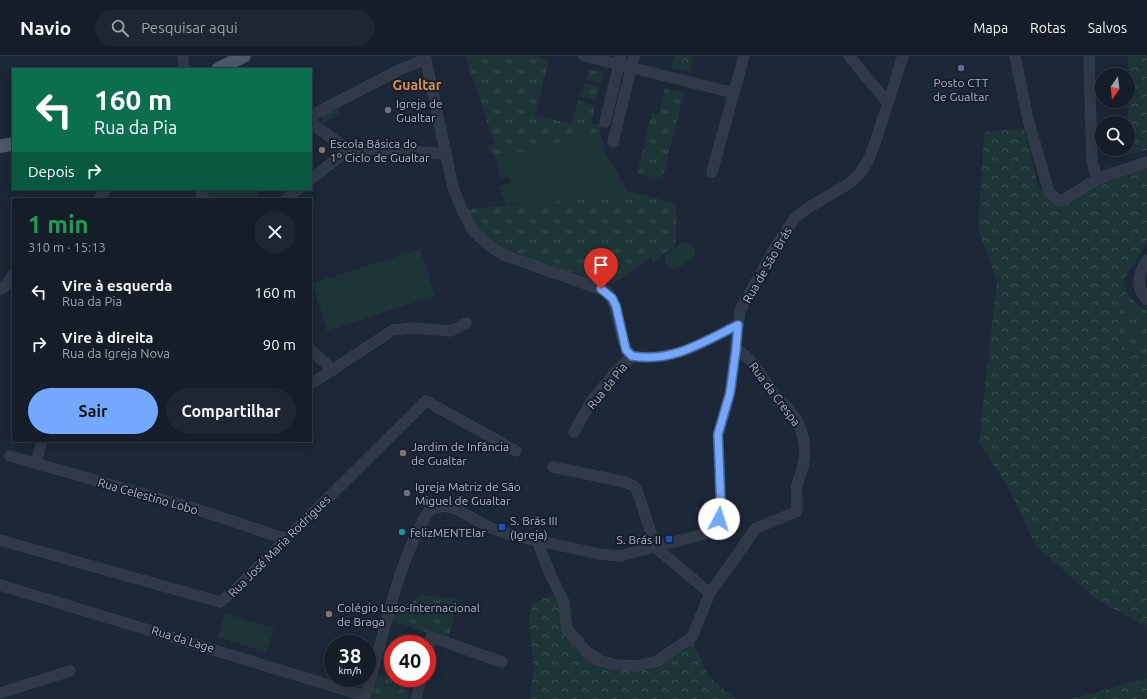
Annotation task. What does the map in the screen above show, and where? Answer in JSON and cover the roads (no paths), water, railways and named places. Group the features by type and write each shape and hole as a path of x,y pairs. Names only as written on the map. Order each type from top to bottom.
{"main road":[{"path":"220,68 244,56"},
{"path":"0,146 12,144"}],"street":[{"path":"183,56 184,68"},
{"path":"584,56 620,60 631,68 734,93"},
{"path":"613,142 634,56"},
{"path":"712,172 744,56"},
{"path":"849,56 888,103"},
{"name":"Rua de São Brás","path":"365,698 400,576 416,531 430,509 440,506 454,508 491,528 508,534 599,554 620,556 656,548 704,534 713,527 719,519 721,508 718,434 730,393 740,311 773,251 794,219 806,209 850,183 861,172 869,159 903,56"},
{"path":"1015,56 1028,119 1049,192 1058,200 1063,200 1099,178 1147,162"},
{"path":"1089,56 1092,161 1095,172 1099,178"},
{"path":"348,150 314,125 312,118 316,113 331,104 425,58 453,187 462,210 473,231 491,247 503,255 606,291 616,306 626,350 632,356"},
{"path":"605,122 620,60"},
{"path":"312,178 348,150 381,149 446,154"},
{"path":"287,198 298,190"},
{"path":"1147,260 1141,268 1139,281 1142,292 1147,300"},
{"path":"0,289 12,276"},
{"path":"312,383 394,330 413,328 451,331 466,322"},
{"name":"Rua da Pia","path":"574,432 591,402 613,375 632,356 662,357 684,352 738,325"},
{"name":"Rua da Crespa","path":"710,593 756,528 796,512 798,507 797,486 804,461 804,445 798,422 790,410 773,392 759,369 746,355 736,350"},
{"path":"312,351 333,370"},
{"name":"Rua José Maria Rodrigues","path":"0,540 220,602 234,591 426,401 516,451"},
{"path":"36,463 42,442"},
{"name":"Rua Celestino Lobo","path":"10,456 193,508 286,539"},
{"path":"537,541 551,576 564,602 567,629 588,653 601,661 617,665 636,666 657,661 692,637 710,593 656,548 638,493 634,486 625,482 553,467"},
{"name":"Rua da Lage","path":"0,585 365,698"},
{"path":"436,639 502,662"},
{"path":"0,693 70,671"},
{"path":"416,699 419,687"}],"place":[{"name":"Posto CTT de Gualtar","path":"961,68"},
{"name":"Igreja de Gualtar","path":"388,110"},
{"name":"Escola Básica do 1º Ciclo de Gualtar","path":"322,150"},
{"name":"Jardim de Infância de Gualtar","path":"403,453"},
{"name":"Igreja Matriz de São Miguel de Gualtar","path":"407,493"},
{"name":"S. Brás III (Igreja)","path":"502,527"},
{"name":"felizMENTElar","path":"402,532"},
{"name":"S. Brás II","path":"669,539"},
{"name":"Colégio Luso-Internacional de Braga","path":"329,614"}],"district":[{"name":"Gualtar","path":"417,85"}]}
